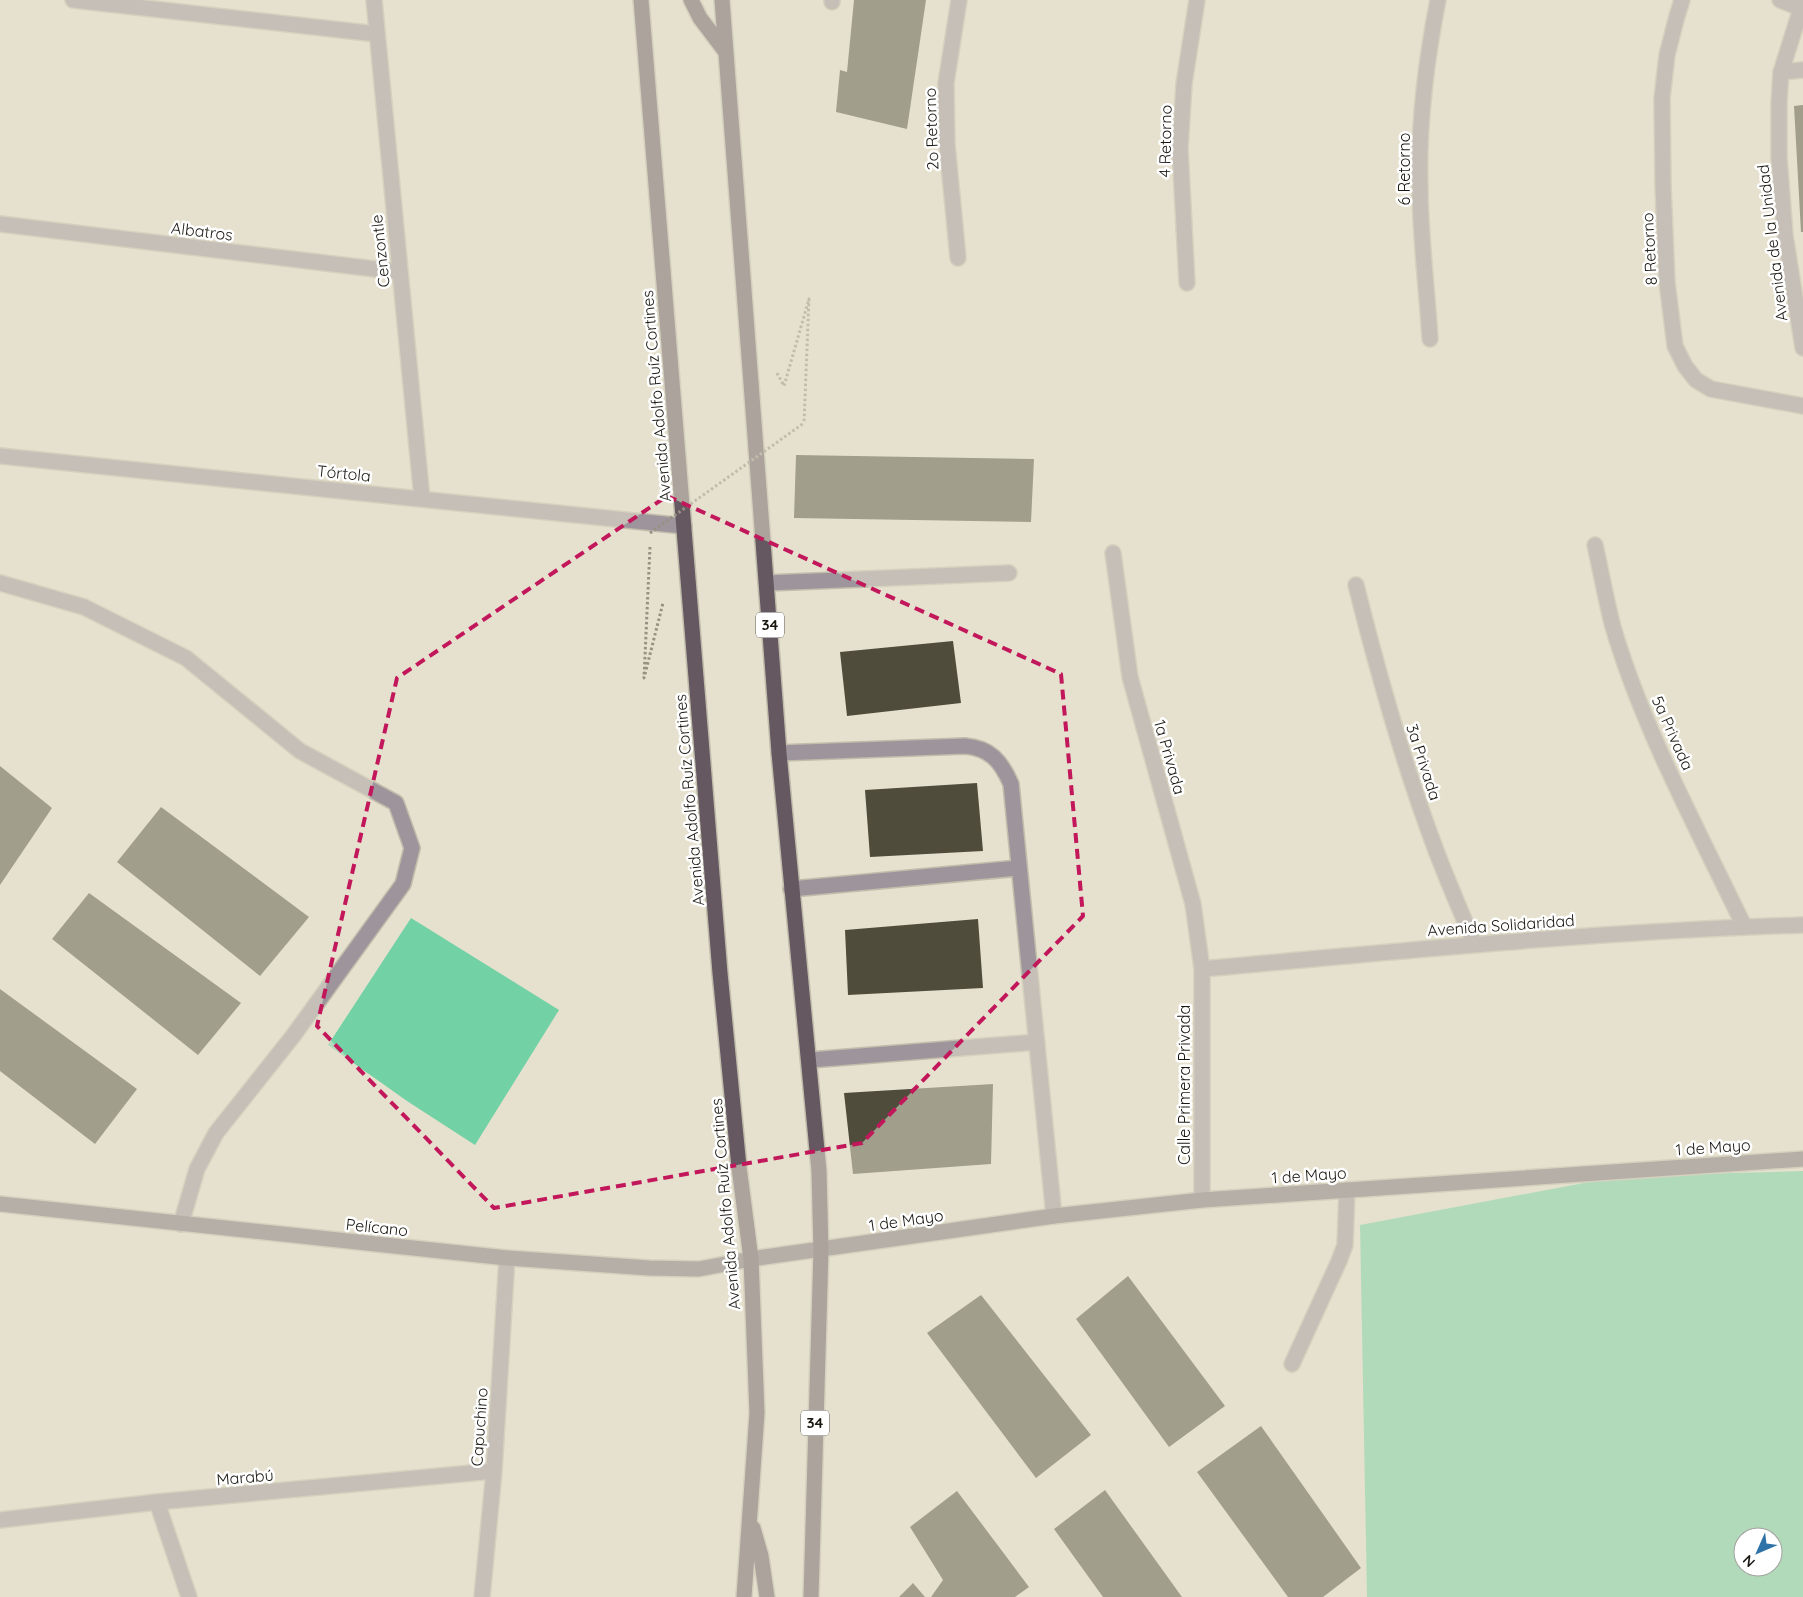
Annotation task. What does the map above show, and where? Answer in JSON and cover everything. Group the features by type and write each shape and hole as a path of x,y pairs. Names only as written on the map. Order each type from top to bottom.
{"main road":[{"name":"Avenida Adolfo Ruíz Cortines","path":"641,0 720,973 739,1167 751,1259 757,1413 744,1597"},
{"path":"691,0 700,18 726,51"},
{"name":"34","path":"722,0 779,753 791,889 810,1060 819,1171 821,1250 811,1597"},
{"path":"750,1519 761,1556 767,1597"}],"street":[{"path":"73,0 377,34"},
{"name":"Cenzontle","path":"374,0 422,499"},
{"name":"2o Retorno","path":"958,258 946,144 946,83 959,0"},
{"name":"4 Retorno","path":"1187,283 1180,149 1184,84 1197,0"},
{"name":"6 Retorno","path":"1430,339 1420,186 1422,113 1428,51 1438,0"},
{"name":"8 Retorno","path":"1682,0 1667,55 1662,98 1663,186 1668,282 1676,346 1685,366 1696,380 1711,389 1803,406"},
{"name":"Avenida de la Unidad","path":"1780,0 1802,5 1782,72 1779,102 1780,166 1785,235 1803,348"},
{"path":"1782,72 1803,70"},
{"name":"Albatros","path":"0,224 400,272"},
{"name":"Tórtola","path":"0,456 684,526"},
{"name":"5a Privada","path":"1595,545 1613,626 1633,685 1665,759 1744,926"},
{"name":"1a Privada","path":"1113,553 1130,677 1193,904 1202,969"},
{"path":"766,583 1009,573"},
{"path":"0,583 84,607 186,658 300,751 396,803 412,848 403,884 293,1036 216,1133 196,1169 181,1224"},
{"name":"3a Privada","path":"1356,585 1377,669 1400,746 1434,845 1474,944"},
{"path":"779,753 940,746 979,747 992,755 1004,768 1011,784 1054,1216"},
{"path":"791,889 1019,868"},
{"name":"Avenida Solidaridad","path":"1202,969 1474,944 1744,926 1803,925"},
{"name":"Calle Primera Privada","path":"1202,969 1202,1200"},
{"path":"810,1060 1037,1042"},
{"name":"1 de Mayo","path":"751,1259 1054,1216 1202,1200 1803,1159"},
{"path":"1292,1364 1339,1261 1344,1245 1347,1190"},
{"name":"Pelícano","path":"0,1204 507,1258 650,1268 699,1269 751,1259"},
{"name":"Capuchino","path":"482,1597 494,1471 507,1258"},
{"name":"Marabú","path":"0,1520 157,1502 494,1471"},
{"path":"157,1502 189,1597"}],"path":[{"path":"650,534 804,423 810,299 784,386 774,368"},
{"path":"650,543 644,678 664,599"}],"highlighted area":[{"path":"667,496 1061,674 1083,916 862,1143 494,1208 317,1026 397,678"}],"green space":[{"path":"411,918 559,1010 475,1145 407,1101 328,1045"},
{"path":"1803,1171 1803,1597 1367,1597 1360,1225 1621,1176"}],"building":[{"path":"854,0 926,0 907,129 836,112 840,70 847,72"},
{"path":"1803,105 1803,232 1801,232 1794,106"},
{"path":"796,455 1034,459 1031,522 794,518"},
{"path":"953,641 961,703 847,716 840,652"},
{"path":"0,766 52,808 0,885"},
{"path":"977,783 983,851 870,857 865,790"},
{"path":"161,807 309,917 260,976 117,862"},
{"path":"89,893 241,1003 198,1055 52,939"},
{"path":"978,919 983,988 848,995 845,930"},
{"path":"0,989 137,1089 95,1144 0,1071"},
{"path":"993,1084 991,1164 853,1174 844,1093"},
{"path":"1128,1276 1225,1406 1169,1447 1076,1319"},
{"path":"981,1295 1091,1435 1036,1478 927,1333"},
{"path":"1261,1426 1361,1568 1323,1597 1288,1597 1197,1472"},
{"path":"1105,1490 1182,1597 1103,1597 1054,1529"},
{"path":"957,1491 1029,1587 1015,1597 931,1597 943,1580 910,1527"},
{"path":"913,1583 925,1597 899,1597"}]}
